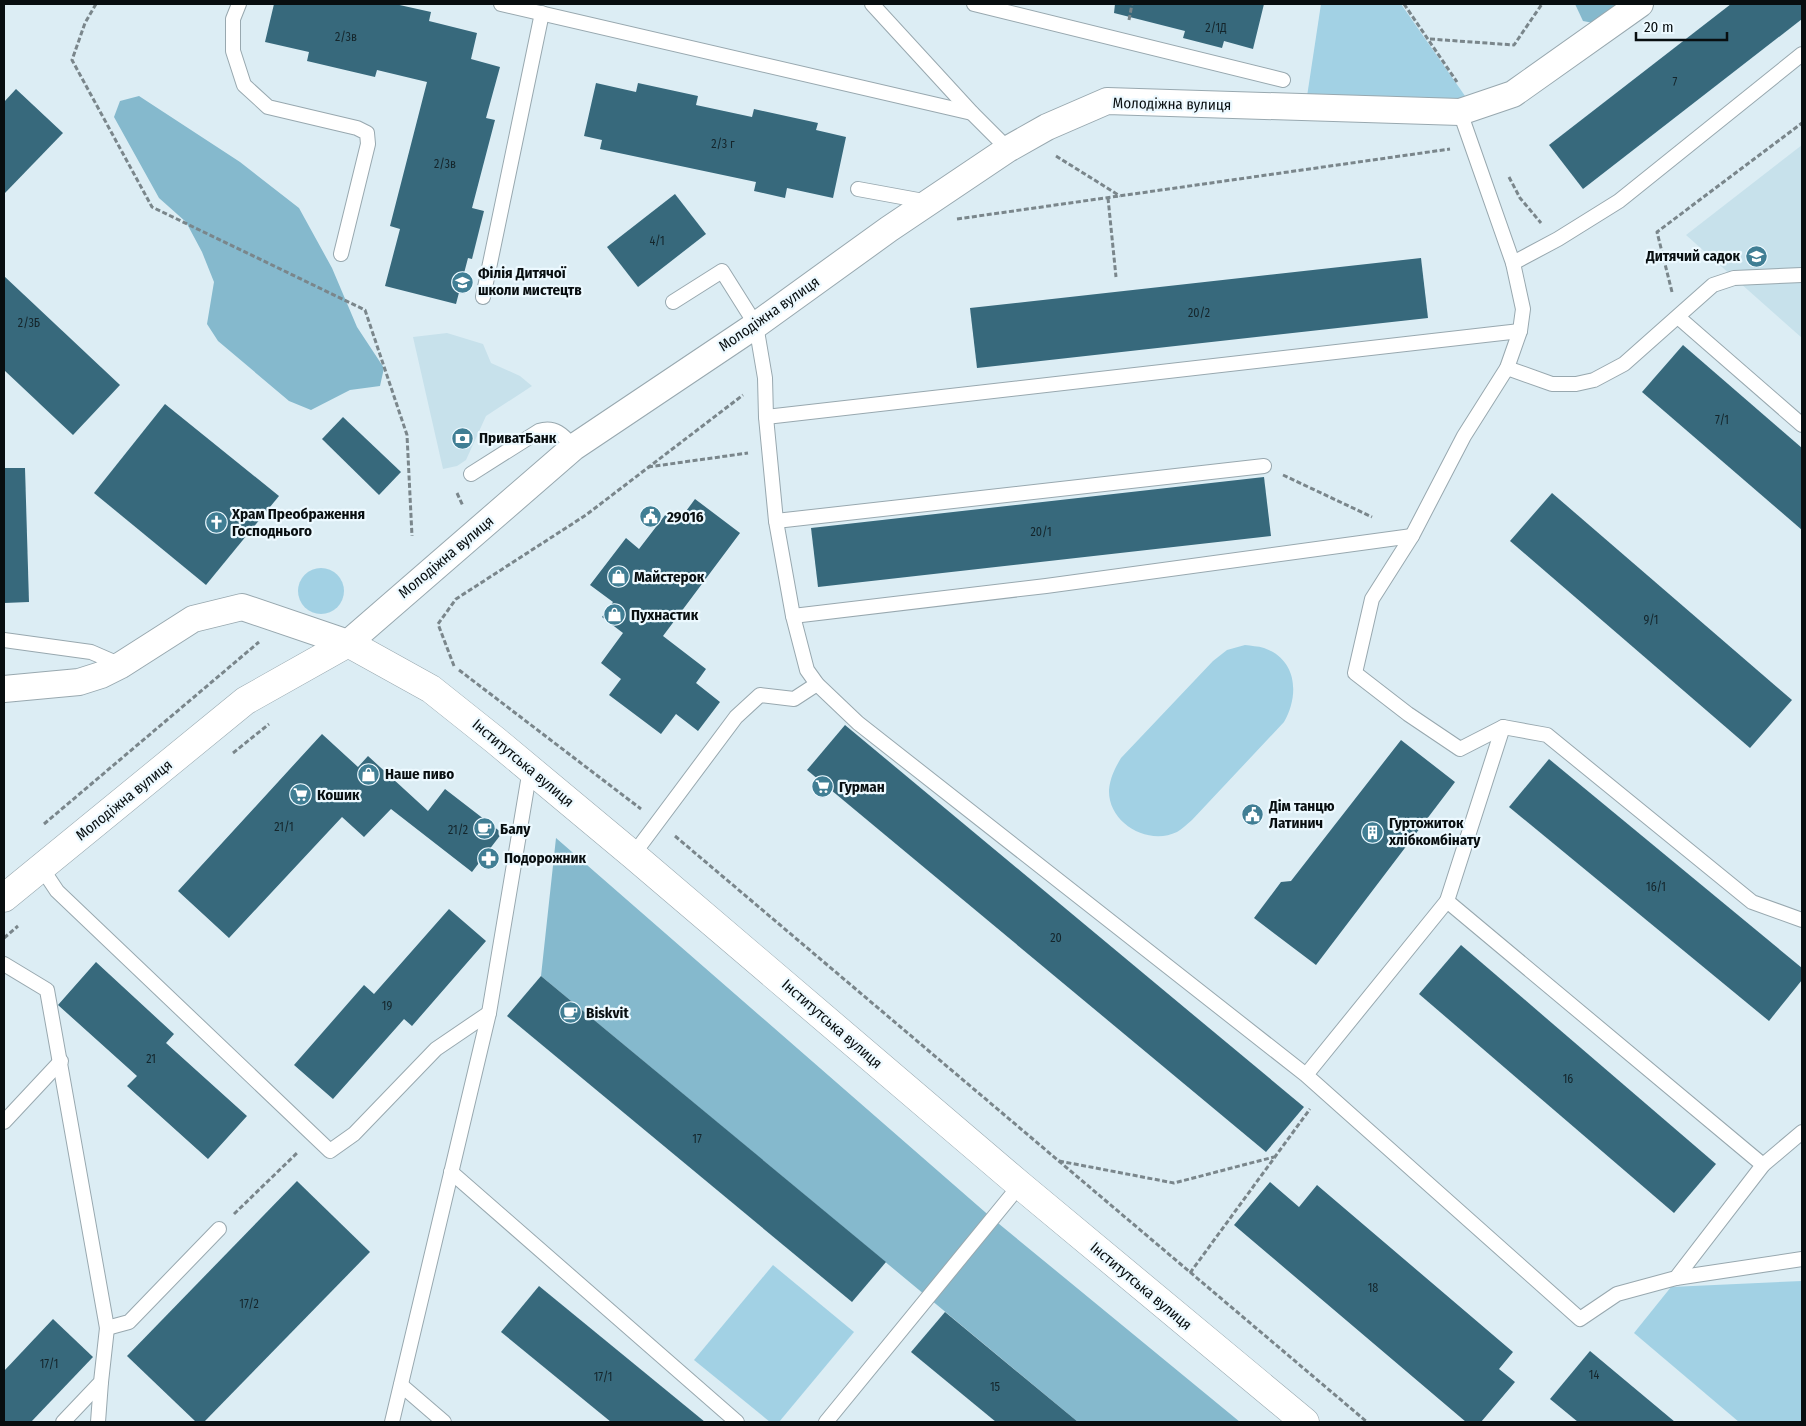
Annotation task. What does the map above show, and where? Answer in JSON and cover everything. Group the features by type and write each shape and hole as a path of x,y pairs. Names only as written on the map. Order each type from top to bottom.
{"street":[{"name":"Молодіжна вулиця","path":"4,898 246,700 348,643 574,447 756,325 930,202 1047,126 1108,101 1467,110 1513,94 1640,4"},
{"path":"4,689 79,682 101,675 121,665 193,619 242,607 348,643"},
{"name":"Інститутська вулиця","path":"348,643 431,689 530,769 634,855 1020,1185 1305,1422"}],"lane":[{"path":"239,4 233,19 233,51 244,85 268,108 357,128 367,133 368,144 341,254"},
{"path":"501,4 972,113"},
{"path":"872,4 972,113 1018,144"},
{"path":"884,4 893,28"},
{"path":"974,4 1283,80"},
{"path":"483,297 542,13"},
{"path":"1513,263 1558,239 1619,201 1802,54"},
{"path":"1467,110 1472,146 1513,263 1523,309 1520,331 1507,368 1464,436 1412,536 1372,599 1355,673 1408,714 1460,749 1503,727 1547,735 1752,902 1802,920"},
{"path":"858,189 930,202"},
{"path":"673,302 722,271 756,325 766,378 766,417 776,520 793,616 808,670 817,684 858,724 1306,1075 1580,1319 1617,1294 1676,1278 1802,1260"},
{"path":"1507,368 1552,384 1576,384 1594,380 1624,364 1713,285 1734,278 1802,274"},
{"path":"1678,317 1802,425"},
{"path":"766,417 1520,331"},
{"path":"471,474 539,431 547,428 555,429 574,447"},
{"path":"776,520 1264,466"},
{"path":"793,616 1046,586 1412,536"},
{"path":"4,640 91,652 121,665"},
{"path":"634,855 657,821 736,717 760,695 794,699 817,684"},
{"path":"1306,1075 1448,901 1503,727"},
{"path":"392,1422 489,1013 530,769"},
{"path":"41,867 57,891 330,1151 354,1134 436,1049 489,1013"},
{"path":"1448,901 1763,1165"},
{"path":"4,964 47,990 107,1328 98,1422"},
{"path":"4,1122 61,1061"},
{"path":"1676,1278 1763,1165 1802,1132"},
{"path":"451,1172 737,1422"},
{"path":"826,1422 1020,1185"},
{"path":"107,1328 129,1322 219,1229"},
{"path":"63,1422 101,1382"},
{"path":"401,1385 444,1422"}],"path":[{"path":"96,4 85,23 72,60 152,207 365,310 407,435 412,536"},
{"path":"1404,4 1430,39 1467,110"},
{"path":"1430,39 1514,45 1542,4"},
{"path":"1678,317 1657,232 1802,123"},
{"path":"1018,144 1120,196"},
{"path":"956,220 1472,146"},
{"path":"1507,173 1520,198 1558,239"},
{"path":"1108,198 1116,277"},
{"path":"766,378 586,515 456,599 438,624 452,665 657,821 1367,1422"},
{"path":"648,468 769,450"},
{"path":"1264,466 1412,536"},
{"path":"37,830 282,622"},
{"path":"1190,1273 1324,1090"},
{"path":"219,1229 314,1136"},
{"path":"1058,1161 1174,1183 1276,1156"}],"shaded area":[{"path":"1321,4 1401,4 1472,106 1306,103"},
{"path":"1575,4 1633,4 1609,26 1583,21"},
{"path":"139,96 240,162 299,208 332,268 357,327 384,368 380,386 350,390 311,410 289,401 218,341 207,324 214,282 202,252 186,222 159,198 114,117 120,101"},
{"name":"Дитячий садок","path":"1802,145 1802,338 1686,235"},
{"path":"447,333 483,344 491,363 520,376 532,386 486,416 466,460 457,466 443,469 413,337"},
{"path":"317,568 325,568 334,572 340,578 344,591 340,604 334,610 325,614 317,614 308,610 302,604 298,595 298,587 302,578 308,572"},
{"path":"1245,645 1262,647 1275,654 1284,661 1289,670 1293,690 1292,701 1284,722 1192,820 1179,831 1166,836 1154,836 1142,834 1132,829 1122,821 1110,802 1110,781 1121,758 1213,661 1227,650"},
{"path":"556,838 993,1219 1240,1422 1078,1422 541,976"},
{"path":"773,1265 854,1332 779,1422 770,1422 694,1360"},
{"path":"1802,1281 1802,1422 1739,1422 1634,1333 1671,1287"}],"building":[{"path":"274,4 395,4 431,12 429,21 477,33 471,59 500,67 486,118 495,120 472,208 484,211 472,259 468,258 456,304 385,286 400,229 390,226 427,82 377,70 375,77 307,61 309,52 265,42"},
{"path":"1115,4 1264,4 1253,49 1224,41 1222,48 1183,38 1185,31 1114,13"},
{"path":"1731,4 1802,4 1802,19 1583,189 1549,145"},
{"path":"596,83 636,92 638,83 698,96 696,105 752,117 754,109 818,123 816,130 846,137 833,198 787,188 785,198 754,191 756,182 600,149 602,140 584,136"},
{"path":"16,89 63,133 4,194 4,102"},
{"path":"675,194 706,234 638,287 607,247"},
{"path":"1421,258 1428,318 977,368 970,308"},
{"path":"4,276 120,385 73,435 4,370"},
{"path":"1683,345 1802,448 1802,530 1642,392"},
{"path":"165,404 279,496 206,585 94,493"},
{"path":"343,417 401,472 379,495 322,439"},
{"path":"4,468 25,468 29,602 4,603"},
{"path":"1264,477 1271,536 818,587 811,528"},
{"path":"1552,493 1792,700 1750,748 1510,541"},
{"path":"695,499 740,533 663,636 706,669 696,683 720,702 698,731 676,714 661,734 609,695 621,679 601,663 623,633 602,617 613,602 590,585 626,538 639,549 669,510 681,518"},
{"path":"845,725 1304,1107 1266,1152 807,770"},
{"path":"322,734 358,767 368,756 428,811 445,789 502,833 472,872 391,809 364,837 342,817 229,938 178,891"},
{"name":"Гуртожиток хлібкомбінату","path":"1401,740 1455,782 1316,965 1254,918 1281,882 1291,881"},
{"path":"1549,759 1802,968 1802,980 1769,1021 1509,807"},
{"path":"449,909 486,941 412,1026 404,1019 333,1099 294,1065 364,985 374,994"},
{"path":"1461,945 1716,1164 1674,1213 1419,994"},
{"path":"96,962 174,1034 166,1043 247,1116 208,1159 127,1086 137,1076 58,1005"},
{"path":"541,976 886,1262 852,1302 507,1016"},
{"path":"297,1181 370,1252 204,1422 196,1422 127,1356"},
{"path":"1270,1182 1299,1207 1317,1185 1513,1352 1499,1369 1515,1382 1481,1422 1466,1422 1234,1225"},
{"path":"539,1286 705,1422 611,1422 501,1332"},
{"path":"945,1312 1078,1422 996,1422 911,1352"},
{"path":"53,1319 93,1357 31,1422 4,1422 4,1371"},
{"path":"1590,1351 1675,1422 1578,1422 1550,1399"}],"place":[{"name":"Дитячий садок","path":"1756,256"},
{"name":"Філія Дитячої школи мистецтв","path":"462,282"},
{"name":"ПриватБанк","path":"463,438"},
{"name":"29016","path":"651,517"},
{"name":"Храм Преображення Господнього","path":"216,523"},
{"name":"Майстерок","path":"618,577"},
{"name":"Пухнастик","path":"615,615"},
{"name":"Наше пиво","path":"369,774"},
{"name":"Гурман","path":"823,787"},
{"name":"Кошик","path":"301,795"},
{"name":"Дім танцю Латинич","path":"1253,815"},
{"name":"Балу","path":"484,829"},
{"name":"Гуртожиток хлібкомбінату","path":"1373,832"},
{"name":"Подорожник","path":"488,858"},
{"name":"Biskvit","path":"570,1013"}]}
